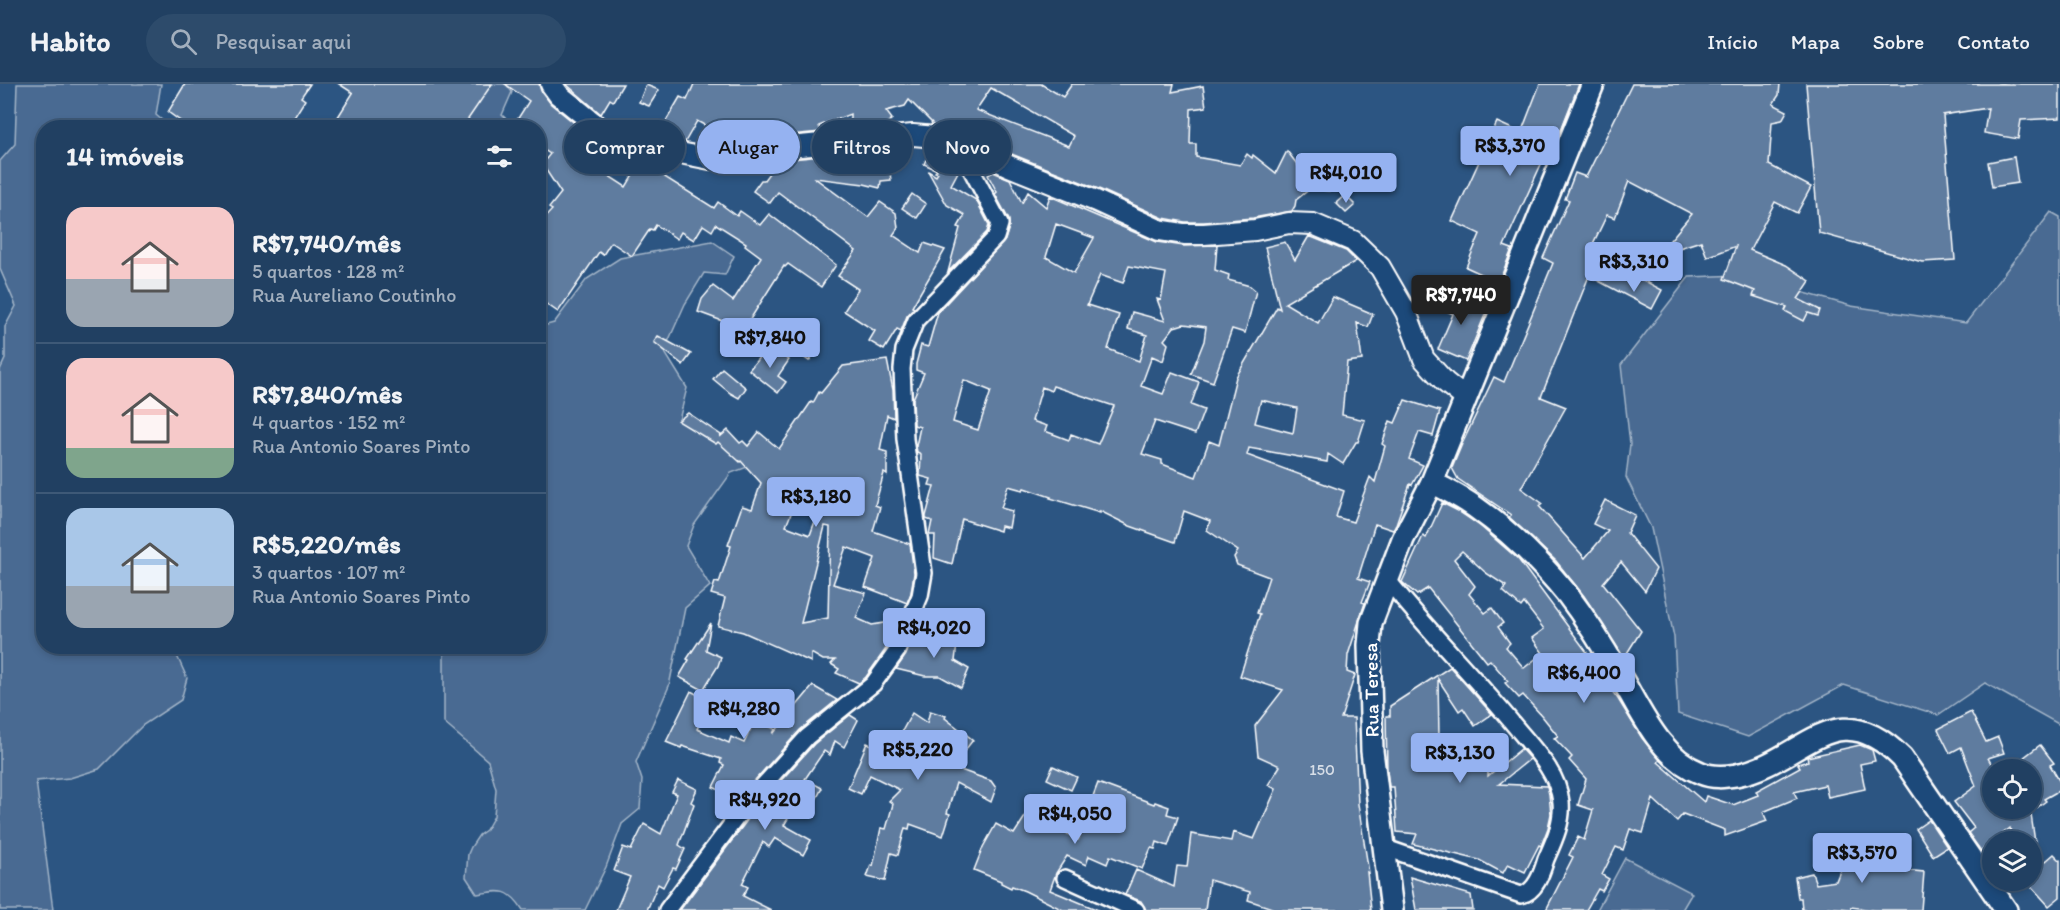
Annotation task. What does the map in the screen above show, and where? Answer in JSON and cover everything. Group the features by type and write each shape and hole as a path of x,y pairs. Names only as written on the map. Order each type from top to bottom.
{"main road":[{"name":"Rua Teresa","path":"1392,910 1372,751 1369,645 1371,623 1403,539 1431,482 1593,84"},
{"path":"1431,482 1473,506 1501,526 1520,542 1566,593 1596,635 1659,741 1681,763 1701,773 1717,777 1730,776 1768,765 1828,731 1854,728 1865,731 1891,746 1902,758 2006,910"}],"street":[{"path":"551,84 559,94 606,133 625,142 710,159 739,159 780,148 924,135"},
{"path":"1011,165 1159,230 1184,234 1226,233 1300,222 1313,224 1346,237 1380,267 1406,312 1424,359 1465,398"},
{"path":"667,910 749,801 807,737 864,691 885,669 897,651 920,596 924,564 904,439 902,369 904,350 916,320 996,237 1000,224 998,216 974,174"},
{"path":"1383,847 1521,895 1530,891 1541,873 1561,817 1561,800 1554,779 1540,757 1488,693 1408,606 1387,579"},
{"path":"1065,878 1136,910"}],"shaded area":[{"path":"17,84 161,84 156,115 162,120 36,120 36,654 176,654 187,678 181,700 143,725 99,769 70,778 36,781 53,910 0,910 0,370 5,359 5,327 16,306 0,269 0,161 15,144"},
{"path":"486,84 506,84 512,92 502,115 507,120 464,120"},
{"path":"2051,212 2060,217 2060,725 1985,683 1938,715 1844,685 1748,737 1678,714 1674,637 1651,528 1626,477 1630,444 1621,365 1689,277 1741,275 1851,306 1966,323"},
{"path":"712,241 734,256 725,275 704,273 685,304 664,351 687,388 679,420 727,446 750,466 731,473 694,525 686,546 710,586 685,608 669,686 636,762 642,780 640,809 622,824 606,867 585,910 523,910 509,894 504,892 477,894 466,877 468,854 471,847 479,835 486,830 494,816 496,789 488,761 444,723 444,654 546,654 546,325 554,323 587,279 620,258"},
{"path":"1625,858 1692,893 1682,910 1597,910"}],"building":[{"path":"185,84 310,84 301,97 305,100 294,120 179,120 168,112"},
{"path":"339,84 492,84 467,120 336,120 353,93"},
{"path":"505,84 539,84 541,91 551,104 571,120 564,120 564,174 606,174 626,187 634,174 660,174 714,208 718,202 737,216 740,211 760,225 769,214 836,265 821,287 788,264 784,266 744,329 698,312 702,299 713,286 733,301 761,257 745,245 746,243 716,224 712,231 703,225 694,240 681,232 677,239 656,225 653,230 650,229 632,256 611,242 603,255 599,252 558,312 546,304 546,216 552,210 549,208 561,193 546,170 546,159 550,154 546,151 546,120 517,120 529,101"},
{"path":"566,84 623,84 613,101 610,99 601,114"},
{"path":"694,84 1041,84 1063,97 1072,84 1174,84 1172,92 1203,86 1206,107 1191,109 1190,144 1196,144 1196,157 1240,165 1247,154 1252,158 1253,155 1276,173 1287,151 1303,172 1331,176 1329,191 1310,189 1296,200 1292,211 1253,218 1185,222 1163,218 1011,154 1011,124 1069,146 1074,136 991,88 976,110 1002,120 929,120 909,100 905,106 886,111 891,120 850,120 850,114 834,120 812,120 812,133 800,134 800,120 697,120 685,142 685,120 667,120 680,97 687,100"},
{"path":"1540,84 1579,84 1557,140 1553,138 1504,246 1512,249 1499,282 1466,267 1480,234 1452,221 1497,122 1521,133"},
{"path":"1632,84 1780,84 1779,95 1773,104 1787,111 1782,120 1772,122 1769,165 1811,187 1797,213 1775,202 1750,250 1786,265 1810,281 1798,299 1820,310 1818,316 1808,313 1804,321 1785,311 1787,307 1753,296 1755,291 1724,279 1736,246 1707,257 1701,241 1679,248 1675,253 1666,245 1692,214 1629,181 1615,218 1607,215 1589,252 1662,290 1652,309 1589,276 1541,397 1566,407 1521,488 1542,503 1539,506 1585,558 1608,531 1593,524 1605,500 1635,515 1627,533 1656,569 1645,591 1621,562 1603,583 1641,631 1624,658 1584,596 1556,561 1509,517 1511,515 1458,479 1452,468 1494,377 1504,382 1553,263 1543,258 1569,200 1565,199 1575,173 1586,177"},
{"path":"1806,84 2060,84 2060,118 2021,120 2018,139 1984,133 1988,108 1943,115 1955,260 1922,262 1819,233"},
{"path":"646,85 659,90 649,106 639,102"},
{"path":"812,157 812,174 890,174 891,180 881,181 880,188 815,178 868,217 880,202 896,213 898,228 893,235 920,253 924,243 945,250 912,307 914,308 907,316 901,331 897,329 884,350 869,341 875,331 844,311 858,289 838,276 856,251 778,192 770,203 753,191 768,174 800,174 800,158"},
{"path":"2014,157 2018,183 1992,187 1988,162"},
{"path":"930,174 936,176 937,174 957,174 951,185 976,200 989,225 987,232 948,272 960,228 958,227 965,215 947,205"},
{"path":"990,174 998,174 1010,179 1022,203 1028,192 1046,207 1050,196 1157,242 1184,246 1217,245 1215,270 1229,275 1228,280 1250,286 1256,291 1245,333 1232,329 1213,382 1191,374 1204,341 1206,327 1184,324 1174,327 1164,340 1168,344 1163,361 1152,356 1141,386 1163,394 1172,372 1199,382 1191,405 1204,410 1195,434 1155,421 1142,454 1162,460 1162,464 1196,477 1209,441 1219,445 1236,377 1277,307 1280,309 1265,247 1285,242 1295,260 1309,236 1346,251 1356,261 1285,303 1318,323 1333,297 1373,314 1368,327 1357,323 1362,360 1347,362 1342,415 1365,420 1358,442 1343,464 1328,454 1327,462 1249,448 1247,455 1344,491 1336,517 1353,522 1370,477 1375,482 1385,446 1382,444 1390,421 1395,423 1405,400 1440,411 1433,436 1419,432 1409,459 1423,465 1412,485 1410,484 1395,527 1393,530 1375,524 1358,578 1370,582 1362,602 1365,603 1348,655 1347,672 1355,675 1341,718 1354,718 1358,804 1369,873 1367,872 1371,910 1272,910 1272,908 1248,900 1250,892 1209,880 1205,910 1146,910 1141,901 1125,895 1136,870 1174,887 1177,866 1187,867 1191,834 1231,841 1233,832 1254,839 1276,789 1268,785 1280,766 1258,756 1255,726 1283,690 1240,676 1269,577 1237,565 1234,557 1238,551 1207,530 1210,521 1184,511 1175,542 1130,526 1100,511 1100,513 1050,498 1024,488 1023,490 1008,486 1001,508 1012,511 1009,528 1001,526 1000,531 962,519 952,564 934,558 935,535 929,535 932,521 926,519 926,516 934,486 929,485 931,479 920,476 921,454 917,452 916,446 920,427 914,425 913,399 924,373 916,370 916,364 921,345 928,347 938,312 1005,240 1009,220 995,194 997,192 988,175","holes":["1056,224 1094,238 1074,273 1046,257","1129,266 1166,273 1161,300 1157,299 1165,321 1132,312 1128,329 1147,335 1139,361 1108,349 1119,315 1087,305 1100,275 1123,283","964,380 991,391 978,430 953,422","1053,386 1114,406 1098,444 1071,434 1069,440 1045,431 1047,426 1032,421 1042,387 1051,391","1261,400 1297,408 1293,433 1255,423"]},
{"path":"912,194 926,204 917,218 902,208"},
{"path":"1345,195 1355,205 1346,213 1336,203"},
{"path":"1444,292 1487,310 1466,361 1438,349 1453,314 1438,307"},
{"path":"658,336 691,354 683,365 654,342"},
{"path":"799,336 817,350 809,361 790,348"},
{"path":"772,348 789,360 778,376 786,382 778,393 749,370 764,351 768,354"},
{"path":"887,360 893,390 894,418 887,415 880,450 887,452 887,475 884,473 875,505 880,507 873,531 910,544 914,573 907,603 865,587 875,558 846,547 833,584 866,593 856,618 872,625 884,623 897,627 888,646 866,677 859,683 836,673 839,669 831,664 835,660 823,660 811,653 811,662 743,632 718,626 725,598 711,594 715,582 719,583 731,546 728,545 742,506 752,509 761,483 741,461 718,442 716,444 678,421 688,413 721,435 720,437 728,430 740,443 743,441 748,446 759,432 779,449 811,402 813,403 819,392 821,393 843,366","holes":["796,501 822,502 810,535 786,526","825,526 830,527 828,618 801,623"]},
{"path":"722,368 746,388 739,398 713,379"},
{"path":"1442,503 1480,526 1518,559 1589,655 1592,653 1610,685 1608,686 1642,738 1660,760 1658,762 1704,802 1706,796 1733,805 1758,795 1756,791 1800,767 1798,764 1808,761 1807,757 1860,745 1872,750 1875,761 1860,764 1865,789 1828,797 1825,785 1794,792 1797,798 1763,812 1767,821 1725,836 1725,830 1683,814 1677,821 1653,799 1643,833 1630,829 1623,850 1616,847 1602,875 1609,879 1602,891 1598,889 1586,910 1546,910 1573,857 1569,855 1578,837 1584,840 1593,810 1578,805 1586,779 1569,760 1572,757 1554,738 1558,736 1542,716 1523,695 1519,698 1505,683 1508,681 1490,660 1487,662 1428,588 1417,595 1402,582 1423,536 1426,538","holes":["1462,551 1486,573 1506,586 1503,591 1521,607 1524,603 1544,629 1532,638 1543,653 1524,668 1506,647 1510,643 1498,627 1503,623 1492,608 1485,613 1469,594 1475,586 1454,559"]},
{"path":"711,623 706,650 721,657 703,690 679,677 689,660 687,659"},
{"path":"916,630 957,644 955,661 969,669 961,688 940,676 925,676 896,669 906,655"},
{"path":"1450,667 1492,714 1475,726 1463,708 1459,711 1438,679 1439,736 1444,736 1445,740 1487,739 1488,776 1521,749 1530,759 1499,784 1547,786 1551,814 1548,828 1541,846 1539,845 1525,872 1508,864 1503,873 1479,860 1413,844 1417,834 1397,832 1394,787 1389,787 1387,770 1386,716 1390,716 1390,706"},
{"path":"813,686 837,700 800,730 738,799 713,787 724,765 720,763 721,759 666,742 691,691 711,702 697,729 729,743 731,737 744,743 755,720 775,729 773,734"},
{"path":"930,711 946,716 945,718 973,740 952,767 991,781 996,788 991,802 956,783 943,836 910,824 909,829 905,828 898,855 891,853 885,881 867,877 871,865 873,866 881,828 886,829 893,804 889,801 900,790 870,775 861,794 848,788 867,743 890,753 912,713 927,723"},
{"path":"1971,712 1986,742 1998,737 2004,753 1982,759 1982,819 2032,819 2033,831 2011,831 2010,828 2006,831 1982,831 1981,851 1968,833 1974,828 1954,802 1976,786 1961,747 1950,753 1938,729"},
{"path":"850,715 858,720 844,747 835,741 830,755 824,751 805,779 822,788 810,811 797,804 784,825 811,840 803,855 775,838 769,847 763,842 742,884 748,887 743,896 771,910 680,910 757,807 814,744"},
{"path":"2040,745 2054,763 2050,765 2060,782 2060,790 2044,799 2046,801 2042,804 2042,759 2023,758"},
{"path":"1053,766 1077,777 1071,790 1047,779"},
{"path":"678,780 697,789 679,845 685,849 676,869 673,868 663,887 658,884 647,910 616,910 630,877 614,871 623,847 631,850 644,824 661,834 677,794 672,792"},
{"path":"1098,783 1154,804 1155,802 1169,807 1167,814 1178,817 1168,846 1157,842 1155,849 1151,848 1142,869 1110,856 1107,864 1089,856 1086,865 1067,856 1056,873 1050,890 1098,910 1063,910 974,870 983,847 996,824 1014,834 1030,809 1078,840 1086,824 1094,828 1106,802 1093,796"},
{"path":"1929,820 1947,847 1933,856 1916,829"},
{"path":"1822,838 1895,861 1893,869 1924,872 1921,910 1828,907 1828,910 1802,910 1795,877 1812,873 1816,884 1836,881 1845,858 1819,849"},
{"path":"2054,854 2060,860 2060,897 2049,906 2036,891 2042,891 2042,864"},
{"path":"1410,877 1471,895 1473,910 1416,910"}]}
